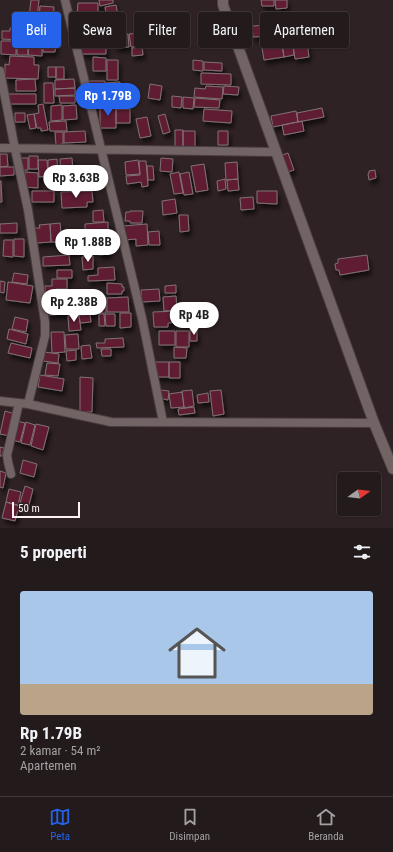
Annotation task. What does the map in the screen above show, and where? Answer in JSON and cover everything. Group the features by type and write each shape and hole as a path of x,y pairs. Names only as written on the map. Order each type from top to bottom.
{"street":[{"path":"65,0 142,318 163,422"},
{"path":"223,0 223,4 374,423 393,469"},
{"path":"0,70 28,210 44,322 44,336 28,404"},
{"path":"0,148 277,152"},
{"path":"0,401 28,404 111,422 374,423"},
{"path":"11,474 8,455 18,403"}],"building":[{"path":"31,0 39,0 38,12 30,12"},
{"path":"99,0 113,0 113,3 100,6"},
{"path":"261,0 274,0 274,6 262,6"},
{"path":"275,0 287,0 287,8 276,9"},
{"path":"78,3 98,3 98,12 77,12"},
{"path":"116,5 117,12 106,12 105,7"},
{"path":"40,6 54,7 54,12 40,12"},
{"path":"252,26 260,26 260,37 253,37"},
{"path":"10,28 12,28 12,39 2,39 2,31 10,31"},
{"path":"126,34 128,34 129,47 126,47"},
{"path":"129,34 134,34 134,47 131,47"},
{"path":"1,41 12,41 12,48 16,48 16,55 1,54"},
{"path":"17,48 28,48 28,55 17,55"},
{"path":"28,48 42,48 42,56 28,55"},
{"path":"43,48 55,48 55,52 43,52"},
{"path":"81,48 106,48 106,54 81,54"},
{"path":"132,48 142,48 143,55 132,56"},
{"path":"262,48 282,48 284,57 264,60"},
{"path":"282,48 293,48 294,55 284,57"},
{"path":"293,48 308,48 309,57 295,59"},
{"path":"10,56 34,57 34,65 39,65 38,79 5,78 5,64 9,65"},
{"path":"93,57 106,58 106,71 93,71"},
{"path":"107,60 118,60 118,80 107,80"},
{"path":"193,60 203,61 203,71 193,70"},
{"path":"204,62 222,63 222,71 204,70"},
{"path":"48,67 56,67 56,77 48,77"},
{"path":"56,67 64,67 64,79 56,79"},
{"path":"201,73 231,74 231,85 201,84"},
{"path":"35,79 36,91 16,91 16,80"},
{"path":"74,79 75,88 55,89 55,80"},
{"path":"89,81 105,81 105,91 90,91"},
{"path":"120,82 120,94 107,95 106,83"},
{"path":"44,83 53,83 54,103 44,103"},
{"path":"150,84 162,86 160,100 148,98"},
{"path":"206,86 223,87 222,99 194,97 195,88 205,89"},
{"path":"224,86 239,87 238,95 223,94"},
{"path":"75,88 75,95 55,96 55,89"},
{"path":"9,94 36,94 36,104 9,104"},
{"path":"92,95 109,95 109,104 92,104"},
{"path":"59,96 75,96 75,103 60,103"},
{"path":"110,96 120,96 120,105 110,105"},
{"path":"172,96 182,97 181,108 172,107"},
{"path":"183,97 194,98 193,109 183,108"},
{"path":"195,98 220,100 219,108 194,107"},
{"path":"43,104 48,130 41,131 41,128 37,128 34,114 39,113 38,105"},
{"path":"62,105 62,120 51,121 51,106"},
{"path":"76,105 77,119 63,120 63,106"},
{"path":"100,106 116,106 116,128 100,128"},
{"path":"322,108 324,117 298,122 297,113"},
{"path":"116,109 130,109 130,123 116,123"},
{"path":"204,109 232,111 231,123 203,121"},
{"path":"296,111 298,122 273,127 271,116"},
{"path":"15,113 25,113 25,122 15,122"},
{"path":"34,114 36,128 30,129 27,115"},
{"path":"165,114 170,132 163,134 158,116"},
{"path":"147,117 151,136 140,138 136,119"},
{"path":"66,121 67,131 50,131 49,122"},
{"path":"302,121 304,131 284,135 282,125"},
{"path":"175,130 183,130 183,147 175,147"},
{"path":"85,131 86,142 64,143 64,132"},
{"path":"183,131 195,131 195,147 183,147"},
{"path":"218,131 228,131 228,145 218,145"},
{"path":"55,132 63,132 63,144 56,145"},
{"path":"288,153 294,170 285,173 279,156"},
{"path":"0,154 7,154 8,166 0,167"},
{"path":"29,156 38,156 38,169 29,169"},
{"path":"20,158 28,158 28,170 20,170"},
{"path":"72,158 74,184 62,185 60,159"},
{"path":"161,158 173,159 172,172 160,171"},
{"path":"57,159 58,175 48,175 48,160"},
{"path":"38,160 47,160 48,176 39,177"},
{"path":"138,160 140,174 126,175 125,162"},
{"path":"139,161 146,161 148,186 142,187 141,182 127,184 126,176 140,175"},
{"path":"237,162 238,179 226,180 225,163"},
{"path":"204,164 208,190 196,192 191,166"},
{"path":"147,166 153,166 154,180 148,180"},
{"path":"0,167 14,167 14,175 0,176"},
{"path":"375,170 376,178 369,180 369,171"},
{"path":"25,172 38,173 38,188 25,187"},
{"path":"179,172 183,193 174,194 170,174"},
{"path":"189,172 193,194 184,195 180,174"},
{"path":"225,179 226,189 218,191 217,181"},
{"path":"238,179 239,190 228,191 227,180"},
{"path":"1,181 2,202 0,202"},
{"path":"91,181 91,190 79,191 78,182"},
{"path":"32,191 54,191 54,202 32,202"},
{"path":"92,191 93,202 87,202 87,207 62,208 61,192"},
{"path":"257,191 277,191 277,204 257,203"},
{"path":"253,197 254,209 241,210 240,198"},
{"path":"175,199 177,213 163,215 162,201"},
{"path":"103,210 104,222 93,222 93,211"},
{"path":"143,211 142,223 130,223 130,221 125,221 126,212"},
{"path":"179,215 188,215 189,231 180,232"},
{"path":"108,222 108,230 85,231 85,224"},
{"path":"17,223 17,233 0,233 0,224"},
{"path":"60,223 62,242 51,242 50,224"},
{"path":"50,224 51,242 36,243 35,228 40,228 39,225"},
{"path":"147,224 148,245 136,246 136,239 124,240 123,226"},
{"path":"106,231 107,244 78,246 77,232"},
{"path":"159,231 160,245 149,245 148,232"},
{"path":"14,239 24,239 24,257 14,256"},
{"path":"4,240 13,240 13,257 3,256"},
{"path":"65,245 76,245 76,252 66,253"},
{"path":"108,245 109,254 99,255 96,246"},
{"path":"88,246 89,254 79,254 79,247"},
{"path":"69,255 70,265 43,266 43,257"},
{"path":"367,255 369,270 340,275 339,270 336,270 335,264 338,263 338,259"},
{"path":"93,256 93,269 83,270 82,257"},
{"path":"114,267 115,280 88,281 88,276 98,275 98,268"},
{"path":"57,270 72,270 72,278 57,278"},
{"path":"14,273 28,275 27,284 12,282"},
{"path":"52,279 67,279 67,289 56,289 56,294 45,294 45,286 52,286"},
{"path":"0,281 5,282 4,293 0,292"},
{"path":"8,282 33,286 30,303 6,300"},
{"path":"107,283 122,284 124,291 122,291 122,294 107,294"},
{"path":"176,285 176,293 165,293 165,286"},
{"path":"159,289 160,301 142,302 141,290"},
{"path":"176,296 177,310 164,311 163,297"},
{"path":"106,297 106,313 94,313 93,298"},
{"path":"128,297 129,312 107,312 107,298"},
{"path":"78,298 80,314 68,315 66,299"},
{"path":"65,299 67,314 48,315 47,300"},
{"path":"92,300 93,314 81,315 80,301"},
{"path":"177,311 177,322 168,323 168,327 154,327 153,312"},
{"path":"120,313 131,313 131,327 120,328"},
{"path":"90,314 91,322 80,323 79,315"},
{"path":"99,314 104,314 105,326 99,326"},
{"path":"105,314 115,314 115,326 106,326"},
{"path":"79,315 81,330 69,331 68,316"},
{"path":"188,316 189,324 180,324 180,317"},
{"path":"15,317 28,320 26,332 12,329"},
{"path":"9,329 28,334 26,344 7,339"},
{"path":"190,330 197,330 197,341 190,341"},
{"path":"159,331 175,331 175,345 159,345"},
{"path":"176,331 189,331 189,347 176,347"},
{"path":"51,332 64,332 65,352 52,353"},
{"path":"78,334 79,349 66,349 65,335"},
{"path":"123,338 124,347 97,348 96,343 105,343 105,339"},
{"path":"11,343 32,348 30,358 8,353"},
{"path":"90,345 92,358 82,359 81,346"},
{"path":"174,347 187,348 186,358 174,358"},
{"path":"101,349 111,349 111,356 102,356"},
{"path":"76,350 76,360 67,361 66,351"},
{"path":"44,352 59,354 58,363 43,361"},
{"path":"155,362 169,362 169,377 155,377"},
{"path":"169,362 180,362 180,378 169,378"},
{"path":"47,363 60,364 58,376 45,375"},
{"path":"40,375 64,379 62,391 38,387"},
{"path":"80,377 93,378 92,412 80,412"},
{"path":"161,390 169,391 168,400 159,398"},
{"path":"192,390 194,406 184,408 182,391"},
{"path":"221,390 224,414 213,416 210,391"},
{"path":"182,392 184,407 171,408 169,394"},
{"path":"208,393 209,402 198,403 197,395"},
{"path":"194,407 195,413 179,415 178,409"},
{"path":"5,411 15,414 10,436 0,434"},
{"path":"17,421 25,423 20,442 12,440"},
{"path":"26,422 35,425 30,445 21,443"},
{"path":"36,424 49,427 43,450 31,446"},
{"path":"0,447 4,448 2,456 0,456"},
{"path":"23,460 37,464 34,477 20,473"},
{"path":"0,471 6,473 3,488 0,487"},
{"path":"25,486 33,489 29,505 20,503"},
{"path":"9,489 21,492 18,505 6,502"},
{"path":"6,502 19,506 15,521 2,518"}]}
